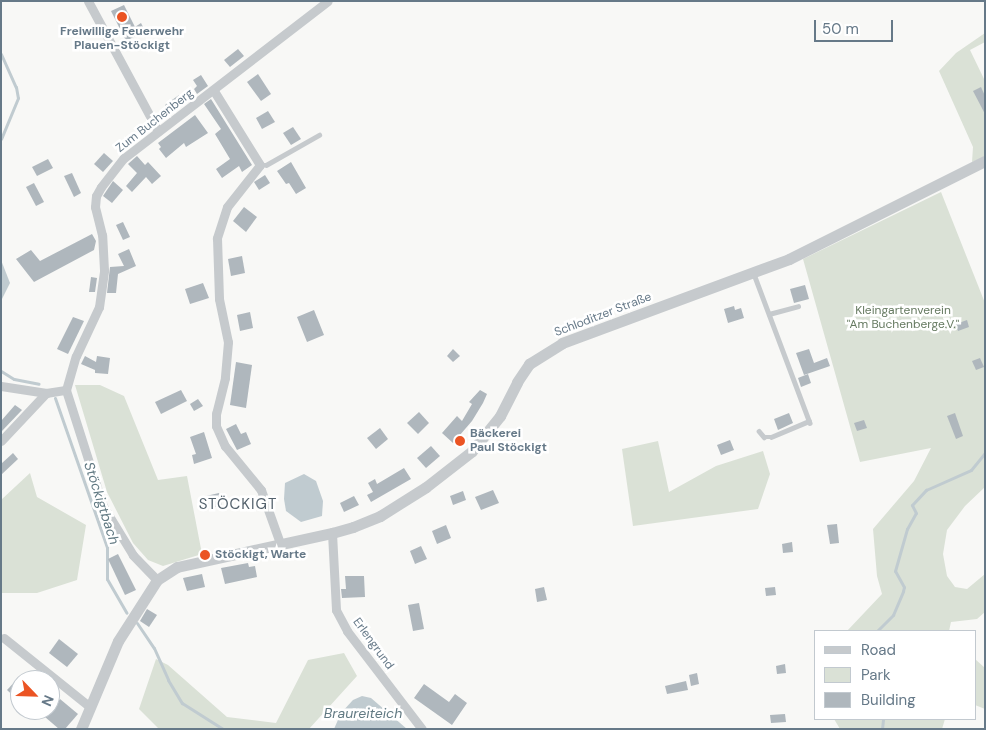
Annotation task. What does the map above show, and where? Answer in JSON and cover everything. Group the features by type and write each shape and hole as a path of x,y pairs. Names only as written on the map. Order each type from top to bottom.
{"street":[{"path":"88,1 158,131"},
{"name":"Zum Buchenberg","path":"66,390 76,356 100,307 104,270 102,236 95,208 96,196 101,187 124,158 328,1"},
{"path":"214,90 260,165 227,207 217,238 219,298 228,342 225,378 216,414 216,426 225,446 261,490 280,543"},
{"name":"Schloditzer Straße","path":"81,729 89,706 118,641 157,580 177,567 353,528 380,516 426,487 472,451 500,416 517,382 529,364 562,343 754,274 789,259 985,161"},
{"path":"1,386 46,393 66,390 102,506 134,556 157,580"},
{"path":"1,441 46,393"},
{"name":"Erlengrund","path":"332,533 336,610 347,631 422,729"},
{"path":"4,638 89,706"}],"lane":[{"path":"260,165 266,165 318,135"},
{"path":"754,274 809,422 770,437 764,437 759,431"},
{"path":"769,314 798,306"}],"green space":[{"path":"985,33 985,42 970,50 985,81 985,157 972,162 973,147 939,71 956,53"},
{"name":"Kleingartenverein \"Am Buchenberge.V.\"","path":"941,192 985,303 985,487 965,506 947,530 943,554 947,576 955,587 967,589 985,574 985,612 977,619 951,622 949,630 848,630 882,594 877,576 873,529 914,481 931,448 860,462 803,259"},
{"path":"75,385 100,385 124,396 158,480 187,476 202,554 163,566 148,560 133,543 107,492"},
{"path":"658,441 669,492 716,466 763,451 770,474 758,509 633,526 622,449"},
{"path":"30,473 37,497 86,525 77,580 37,593 1,593 1,500"},
{"path":"344,653 357,676 309,729 159,729 139,709 156,659 168,665 227,717 276,723 308,660"},
{"path":"976,660 985,668 985,709 976,705"},
{"path":"835,720 945,720 942,729 840,729"}],"water":[{"path":"1,260 10,283 1,301"},
{"path":"304,474 316,481 323,501 322,516 301,522 286,511 284,499 285,483"},
{"name":"Braureiteich","path":"362,696 371,698 407,729 334,729 341,713 353,700"}],"building":[{"name":"Freiwillige Feuerwehr Plauen-Stöckigt","path":"124,5 135,27 141,23 145,31 126,41 111,11"},
{"path":"238,49 244,56 230,67 224,60"},
{"path":"258,74 271,94 261,101 247,82"},
{"path":"201,75 208,86 197,94 194,89 197,86 193,80"},
{"path":"981,87 985,96 985,114 973,91"},
{"path":"179,95 185,102 171,113 165,105"},
{"path":"211,99 252,165 242,172 239,166 222,178 216,169 230,159 215,134 221,129 204,104"},
{"path":"268,111 275,122 262,129 256,118"},
{"path":"195,115 208,133 186,147 184,143 166,158 159,149 161,147 158,143"},
{"path":"293,127 301,139 291,145 283,133"},
{"path":"104,153 113,161 103,172 94,164"},
{"path":"137,156 145,165 148,162 161,176 152,184 146,177 132,192 126,186 137,173 128,164"},
{"path":"48,159 53,168 37,176 32,167"},
{"path":"291,162 306,188 296,194 289,183 286,184 277,171"},
{"path":"72,173 81,193 74,197 64,176"},
{"path":"265,175 270,183 259,190 254,182"},
{"path":"113,181 123,190 112,203 103,196"},
{"path":"34,183 44,202 36,206 26,187"},
{"path":"244,207 257,217 246,232 233,221"},
{"path":"123,222 130,237 123,240 116,225"},
{"path":"92,234 96,241 94,250 34,282 16,259 31,250 40,261"},
{"path":"129,249 136,266 118,274 116,293 107,293 110,267 124,266 118,254"},
{"path":"242,256 245,273 231,276 228,259"},
{"path":"91,277 97,278 95,292 89,292"},
{"path":"203,283 209,298 190,304 185,289"},
{"path":"805,285 809,299 794,303 790,289"},
{"path":"734,306 735,310 741,308 744,318 728,323 724,309"},
{"path":"314,310 324,335 307,342 297,317"},
{"path":"250,312 253,328 240,331 237,315"},
{"path":"73,317 84,321 68,354 57,349"},
{"path":"967,320 969,327 958,331 956,324"},
{"path":"453,349 460,356 453,362 447,356"},
{"path":"809,349 814,363 827,358 830,366 804,375 796,353"},
{"path":"85,356 96,362 97,356 110,358 108,374 95,373 95,370 81,364"},
{"path":"980,358 984,367 976,370 972,361"},
{"path":"236,362 252,365 246,408 230,405"},
{"path":"808,374 811,383 801,387 798,378"},
{"path":"181,390 187,401 161,414 155,402"},
{"path":"480,390 487,394 483,403 472,421 453,443 442,433 457,416 462,421 472,404 469,402"},
{"path":"198,399 203,406 194,411 190,404"},
{"path":"15,405 22,410 1,432 1,421"},
{"path":"419,412 429,423 418,434 407,423"},
{"path":"789,413 793,423 778,430 774,419"},
{"path":"955,413 963,436 956,439 947,416"},
{"path":"864,420 867,428 857,431 854,423"},
{"path":"236,424 241,434 246,432 251,444 237,450 226,429"},
{"path":"380,428 388,439 376,449 367,438"},
{"path":"204,432 212,458 194,464 192,455 196,454 190,437"},
{"path":"730,440 734,450 721,455 717,445"},
{"path":"431,446 440,456 426,468 417,458"},
{"path":"13,453 18,459 1,475 1,464"},
{"path":"404,468 411,479 371,502 367,495 373,492 368,483 375,479 377,484"},
{"path":"493,490 499,503 481,510 475,497"},
{"path":"463,491 466,500 453,505 450,496"},
{"path":"219,493 222,505 209,509 206,496"},
{"path":"354,496 359,505 344,512 340,503"},
{"path":"837,524 839,543 830,544 827,525"},
{"path":"446,525 451,538 437,544 432,531"},
{"path":"792,542 793,552 783,553 782,544"},
{"path":"421,546 427,559 415,564 410,551"},
{"path":"118,554 136,590 125,595 108,559"},
{"path":"248,563 249,567 255,566 257,577 225,584 221,568"},
{"path":"202,574 205,587 187,591 183,578"},
{"path":"345,576 364,576 365,597 342,598 341,589 346,589"},
{"path":"544,587 547,600 537,602 535,589"},
{"path":"775,587 776,595 766,596 765,588"},
{"path":"419,603 424,629 413,631 408,605"},
{"path":"147,609 157,615 149,627 140,621"},
{"path":"59,639 78,654 67,667 49,653"},
{"path":"785,664 786,673 777,674 776,666"},
{"path":"697,673 699,684 691,686 689,675"},
{"path":"686,681 688,690 667,694 665,686"},
{"path":"424,684 449,702 455,694 467,703 452,725 414,698"},
{"path":"60,699 78,714 65,729 59,729 48,720 60,720"},
{"path":"785,714 786,722 771,723 770,715"}],"waterway":[{"name":"Stöckigtbach","path":"1,54 16,87 18,98 1,139"},
{"name":"Stöckigtbach","path":"1,371 14,379 39,384"},
{"name":"Stöckigtbach","path":"55,398 107,547 107,579 127,613"},
{"path":"878,630 893,615 903,591 904,587 895,571 907,529 916,513 912,505 926,490 971,470 985,453"},
{"name":"Stöckigtbach","path":"137,623 154,648 168,680 182,703 223,729"},
{"path":"882,729 883,720"}],"place":[{"name":"Freiwillige Feuerwehr Plauen-Stöckigt","path":"122,17"},
{"name":"Bäckerei Paul Stöckigt","path":"460,441"},
{"name":"Stöckigt, Warte","path":"205,555"}],"district":[{"name":"STÖCKIGT","path":"238,505"}]}
